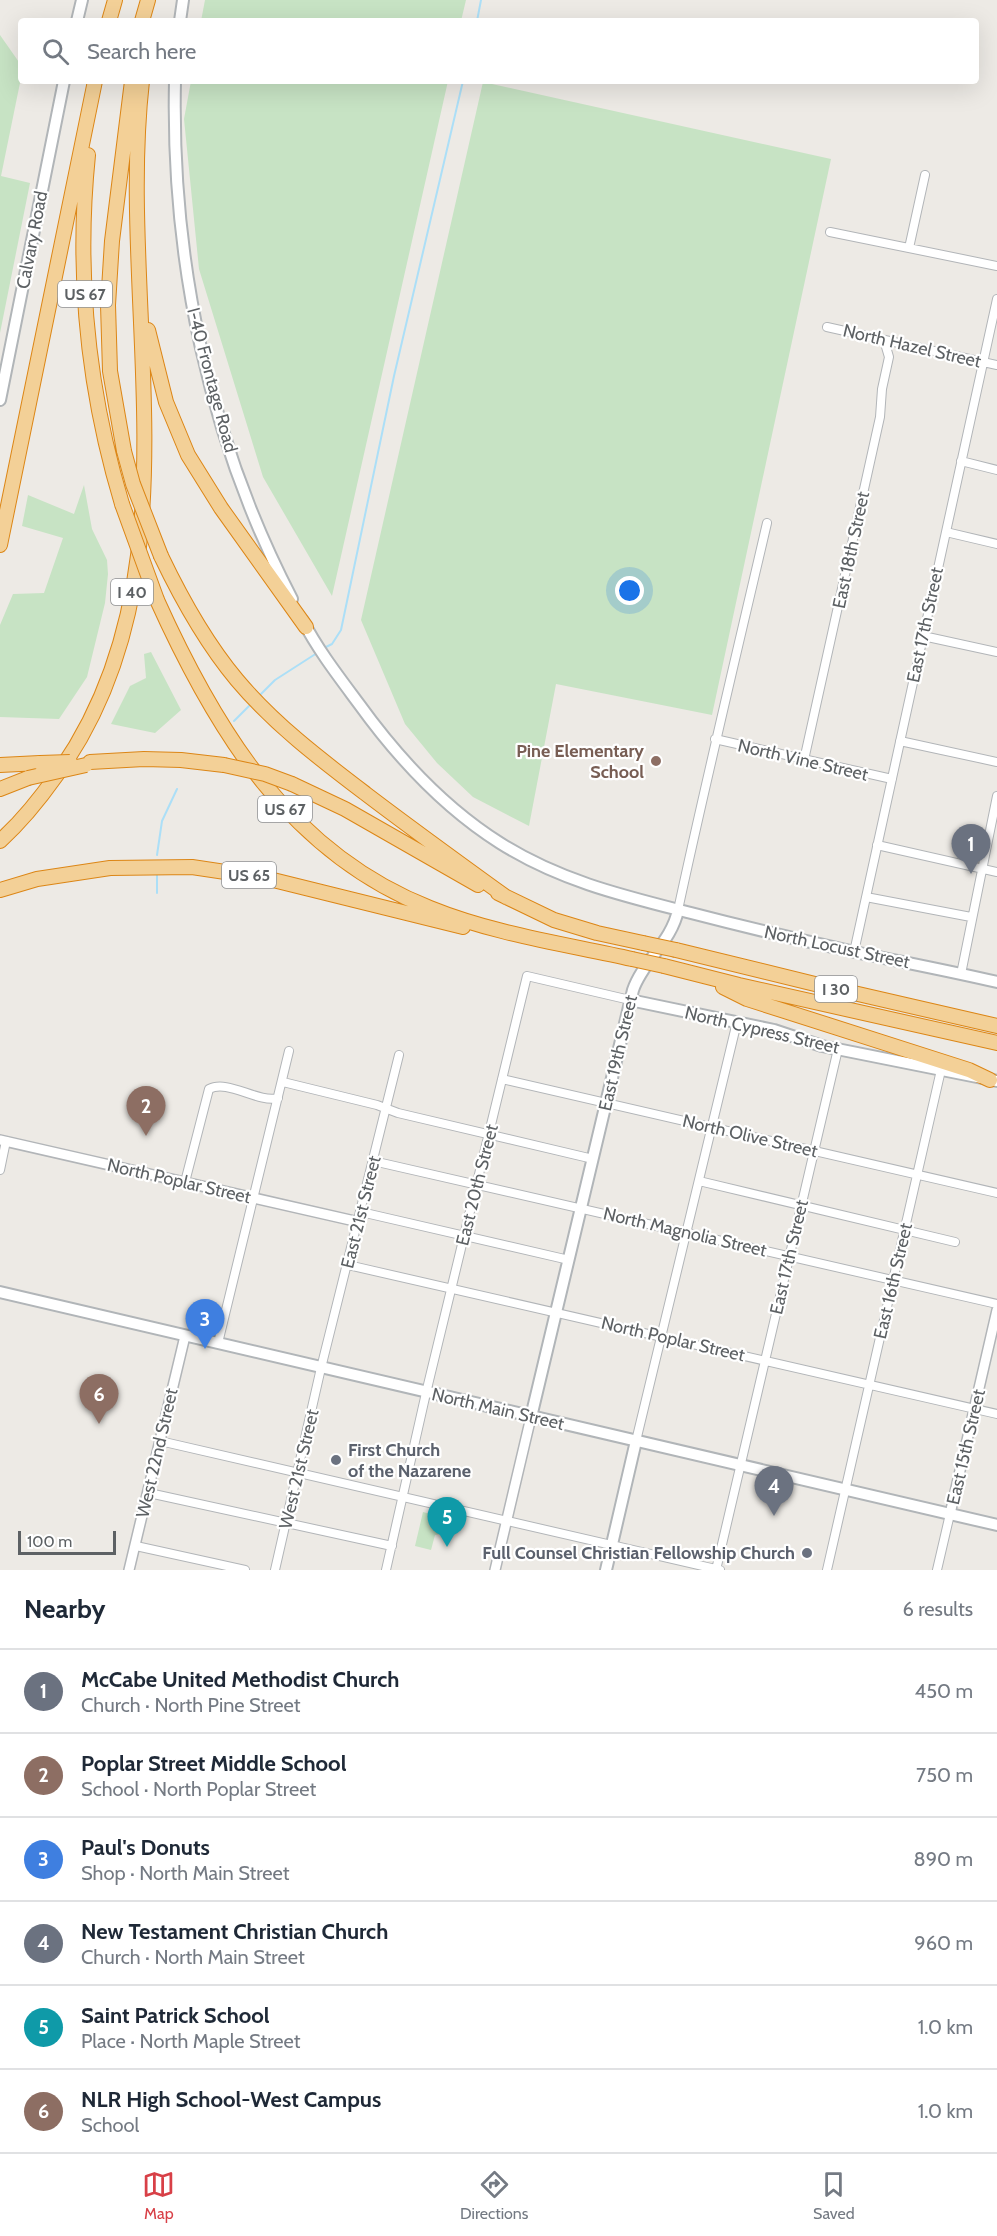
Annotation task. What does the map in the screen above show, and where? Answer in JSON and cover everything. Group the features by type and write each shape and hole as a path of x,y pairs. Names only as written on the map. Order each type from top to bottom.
{"highway":[{"path":"110,18 115,0"},
{"path":"0,545 95,84"},
{"name":"US 67","path":"96,84 86,180 84,230 85,294 91,363 98,408 122,504 157,600 182,653 219,719 254,771 299,825 347,864 389,889 430,908 495,929"},
{"name":"US 67","path":"132,84 112,241 108,305 110,371 124,451 161,556 195,620 237,680 276,721 316,756 506,897"},
{"name":"I 40","path":"0,842 36,803 72,754 99,703 117,657 129,610 137,563 144,467 144,375 137,157 142,84"},
{"path":"140,306 148,327 166,402 188,455 221,508 310,633"},
{"path":"0,515 17,463"},
{"path":"0,765 162,759 224,765 265,774 345,809 472,882 506,897"},
{"path":"0,789 27,778 93,763"},
{"name":"US 65","path":"0,890 37,879 110,868 192,867 265,878 472,929 495,929"},
{"name":"I 30","path":"506,897 554,920 597,933 997,1026"},
{"name":"I 30","path":"495,929 997,1043"},
{"path":"691,973 747,999 994,1080"}],"main road":[{"path":"78,18 82,0"},
{"path":"180,18 183,0"},
{"name":"Calvary Road","path":"0,400 63,84"},
{"name":"I-40 Frontage Road","path":"176,84 175,159 186,275 200,346 218,416 251,511 272,559 310,633 327,659"},
{"name":"North Locust Street","path":"327,659 379,732 431,790 478,828 526,858 571,880 632,899 854,952 997,982"},
{"name":"East 19th Street","path":"531,1417 630,1000 639,976 672,928 678,910"},
{"name":"North Cypress Street","path":"630,1000 736,1022 838,1049 994,1080"},
{"name":"North Main Street","path":"0,1292 997,1525"},
{"path":"606,1570 636,1441"}],"street":[{"path":"909,248 925,175"},
{"path":"830,232 997,266"},
{"name":"East 17th Street","path":"854,952 997,299"},
{"name":"North Hazel Street","path":"827,327 997,365"},
{"name":"East 18th Street","path":"804,760 880,417 882,389 889,357 884,340"},
{"path":"961,461 997,470"},
{"name":"East 19th Street","path":"678,910 715,740 730,688 767,523"},
{"path":"946,532 997,544"},
{"path":"923,636 997,652"},
{"name":"North Vine Street","path":"715,740 892,779"},
{"path":"900,741 997,762"},
{"path":"961,974 997,796"},
{"path":"877,845 997,873"},
{"path":"866,897 971,917"},
{"name":"North Cypress Street","path":"527,976 630,1000"},
{"name":"East 20th Street","path":"386,1570 426,1393 527,976"},
{"path":"636,1441 736,1022"},
{"name":"East 17th Street","path":"717,1570 838,1049"},
{"path":"218,1343 289,1051"},
{"name":"East 21st Street","path":"321,1368 399,1055"},
{"name":"East 16th Street","path":"827,1570 941,1070"},
{"name":"North Olive Street","path":"502,1079 997,1193"},
{"path":"283,1082 593,1159"},
{"path":"185,1182 209,1089 217,1086 267,1099 278,1098"},
{"path":"0,1170 3,1140"},
{"name":"North Poplar Street","path":"3,1140 359,1222"},
{"name":"North Magnolia Street","path":"374,1161 997,1304"},
{"path":"699,1181 955,1242"},
{"path":"361,1212 569,1260"},
{"name":"North Poplar Street","path":"348,1265 997,1413"},
{"name":"East 15th Street","path":"950,1514 997,1310"},
{"name":"West 22nd Street","path":"129,1570 185,1336"},
{"name":"West 21st Street","path":"276,1570 321,1368"},
{"path":"495,1570 531,1417"},
{"path":"160,1441 717,1570"},
{"path":"149,1493 392,1546"},
{"path":"937,1570 950,1514"},
{"path":"136,1546 245,1570"}],"green space":[{"path":"205,0 466,0 462,18 202,18"},
{"path":"0,35 18,61 20,84 1,176 30,183 0,333"},
{"path":"190,84 447,84 332,596 263,477 199,269 184,119"},
{"path":"483,84 492,84 831,159 712,715 556,684 529,826 473,797 437,763 405,724 361,620"},
{"path":"84,485 92,529 107,560 108,574 105,603 87,677 59,719 0,717 0,625 13,594 44,593 63,538 22,526 28,495 74,514"},
{"path":"151,652 181,710 155,733 111,724 130,686 146,678 144,654"},
{"path":"423,1512 445,1518 441,1534 435,1535 431,1550 415,1546"}],"waterway":[{"path":"478,18 481,0"},
{"path":"324,648 332,644 341,630 394,376 462,84"},
{"path":"259,696 275,680 317,653"},
{"path":"234,721 251,704"},
{"path":"157,855 162,821 177,789"},
{"path":"157,874 157,893"}],"place":[{"name":"Pine Elementary School","path":"656,761"},
{"name":"McCabe United Methodist Church","path":"971,874"},
{"name":"Poplar Street Middle School","path":"146,1136"},
{"name":"Paul's Donuts","path":"205,1349"},
{"name":"NLR High School-West Campus","path":"99,1424"},
{"name":"First Church of the Nazarene","path":"336,1460"},
{"name":"New Testament Christian Church","path":"774,1516"},
{"name":"Saint Patrick School","path":"447,1547"},
{"name":"Full Counsel Christian Fellowship Church","path":"807,1553"}]}
